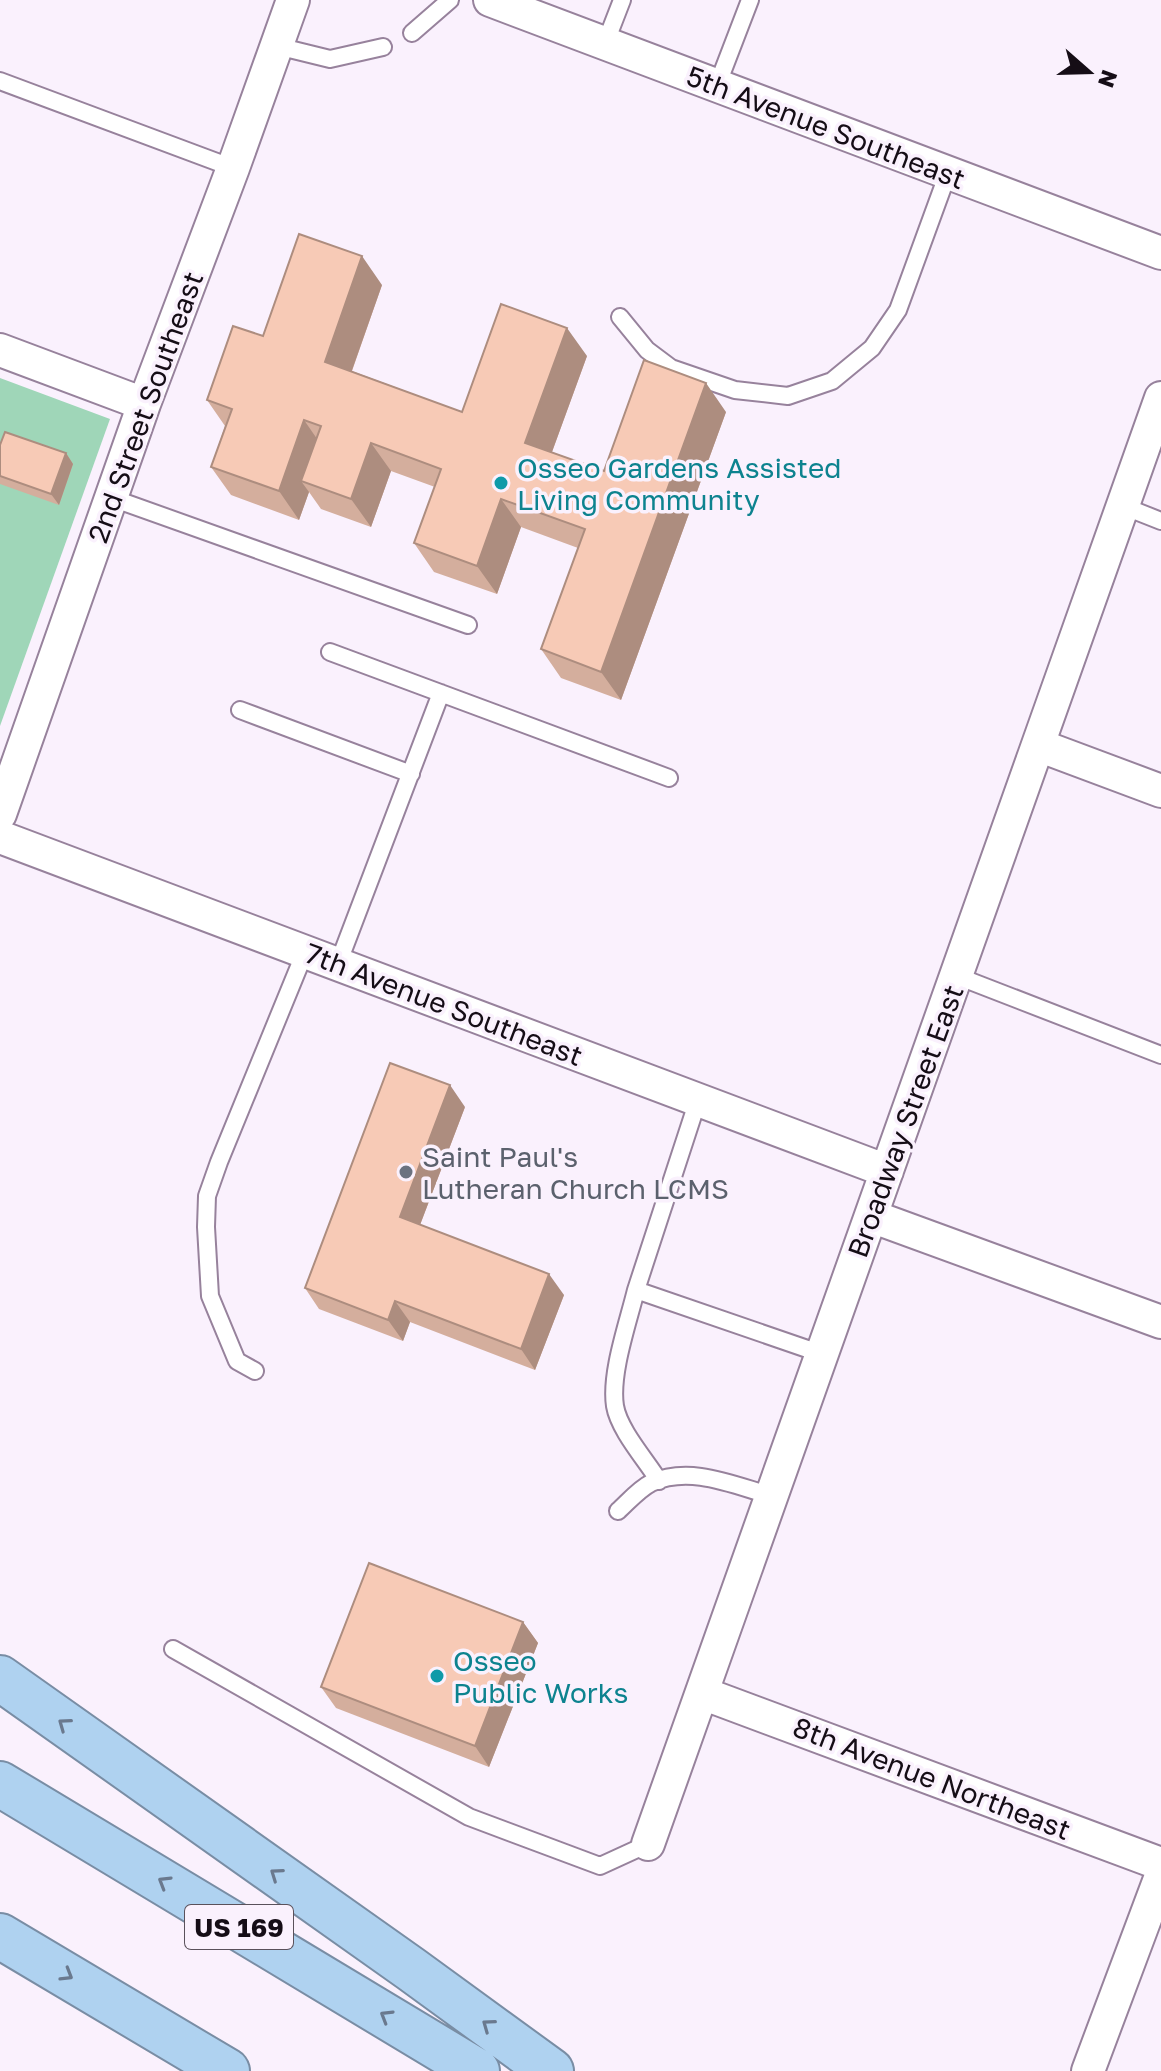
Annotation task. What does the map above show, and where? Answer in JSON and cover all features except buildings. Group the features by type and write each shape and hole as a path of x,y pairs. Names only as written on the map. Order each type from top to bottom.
{"highway":[{"path":"0,1678 551,2071"},
{"name":"US 169","path":"0,1784 477,2071"},
{"path":"0,1936 227,2071"}],"street":[{"name":"2nd Street Southeast","path":"0,814 144,404 293,0"},
{"name":"5th Avenue Southeast","path":"490,0 1161,253"},
{"path":"0,350 144,404"},
{"name":"Broadway Street East","path":"648,1844 1161,398"},
{"path":"1038,745 1161,791"},
{"name":"7th Avenue Southeast","path":"0,837 887,1171"},
{"path":"871,1216 1161,1322"},
{"name":"8th Avenue Northeast","path":"702,1693 1161,1864"},
{"path":"1088,2071 1161,1876"}],"lane":[{"path":"412,33 450,0"},
{"path":"605,44 622,0"},
{"path":"717,86 750,0"},
{"path":"277,46 330,59 383,47"},
{"path":"0,81 233,168"},
{"path":"620,317 647,350 671,368 735,390 788,396 832,381 872,348 898,310 948,173"},
{"path":"112,498 468,625"},
{"path":"1123,506 1161,521"},
{"path":"330,652 669,778"},
{"path":"338,964 441,693"},
{"path":"240,710 411,774"},
{"path":"255,1371 237,1361 210,1296 207,1196 305,952"},
{"path":"957,976 1161,1055"},
{"path":"659,1481 623,1426 615,1406 616,1371 636,1290 698,1100"},
{"path":"636,1290 822,1354"},
{"path":"618,1511 649,1484 674,1476 699,1476 772,1496"},
{"path":"173,1649 469,1817 600,1866 648,1844"}],"green space":[{"path":"0,378 110,419 0,726"}],"place":[{"name":"Osseo Gardens Assisted Living Community","path":"501,483"},
{"name":"Saint Paul's Lutheran Church LCMS","path":"406,1172"},
{"name":"Osseo Public Works","path":"437,1676"}]}
